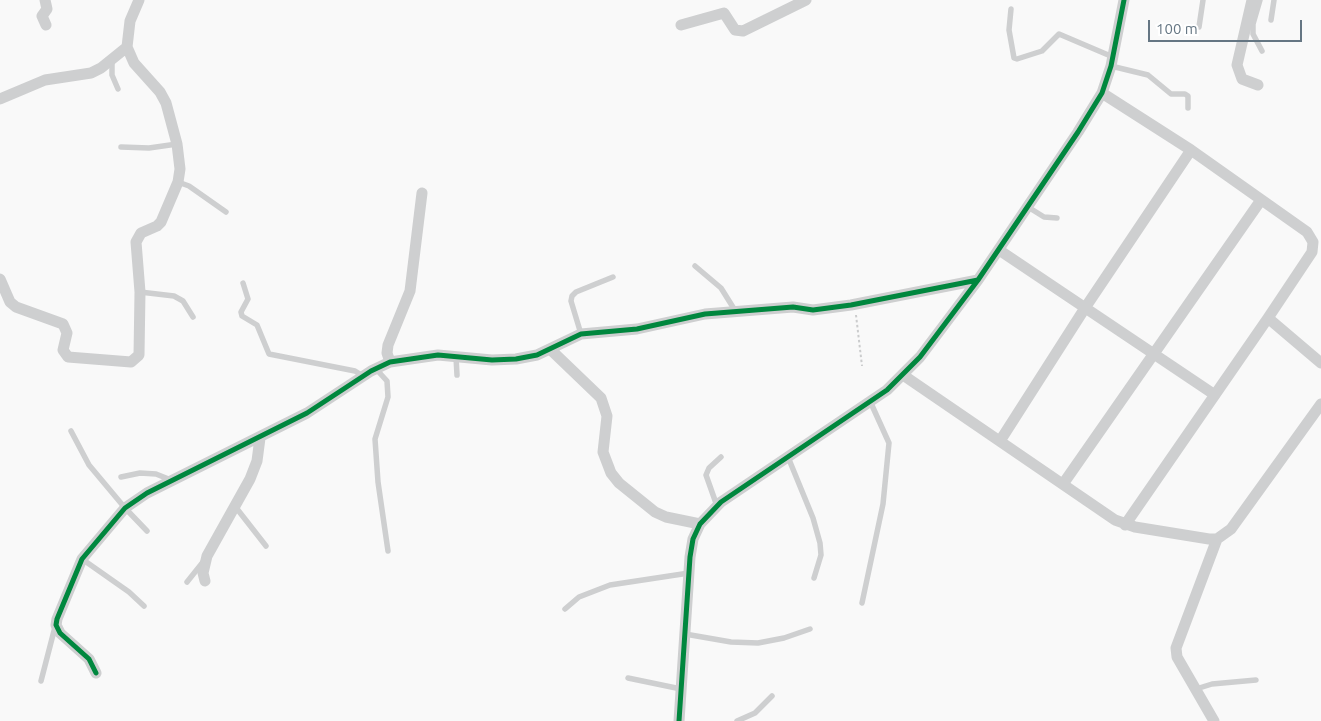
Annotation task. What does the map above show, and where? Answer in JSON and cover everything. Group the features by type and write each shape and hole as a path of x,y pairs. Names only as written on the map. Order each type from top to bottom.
{"street":[{"path":"45,0 47,9 42,16 46,25"},
{"path":"0,279 10,302 16,307 63,324 67,333 63,350 68,357 131,362 139,355 140,292 137,237 161,222 178,182 180,169 177,144 163,97 134,63 127,47 130,21 139,0"},
{"path":"682,25 724,13 735,30 743,31 806,0"},
{"path":"680,721 689,573 694,539 700,524 717,506 870,401 904,375 978,280 1102,93 1112,61 1124,0"},
{"path":"1252,0 1237,65 1242,79 1258,85"},
{"path":"2,100 45,80 91,72 127,47"},
{"path":"1102,93 1191,150 1317,241 1312,252 1268,318 1125,525"},
{"path":"1000,441 1085,308 1191,150"},
{"path":"390,362 387,352 388,345 410,291 422,193"},
{"path":"1063,484 1261,200"},
{"path":"998,250 1215,395"},
{"path":"96,673 90,659 60,633 56,625 62,601 73,583 82,559 125,508 135,500 173,480 307,413 363,376 390,362 429,356 504,360 537,355 551,350 581,334 637,329 704,314 792,307 814,310 855,305 978,280"},
{"path":"1268,318 1321,363"},
{"path":"551,350 601,398 607,416 603,452 610,474 655,512 666,517 700,524"},
{"path":"904,375 1125,525 1217,539"},
{"path":"1214,721 1177,657 1176,648 1217,539 1231,529 1321,404"},
{"path":"206,582 204,573 207,556 257,461 260,438"}],"lane":[{"path":"1200,27 1203,0"},
{"path":"1260,0 1253,24 1253,34 1262,50"},
{"path":"1271,20 1274,0"},
{"path":"1011,10 1009,30 1014,58 1017,59 1042,51 1059,34 1112,61 1148,74 1171,94 1185,94 1188,96 1188,108"},
{"path":"113,58 112,75 118,89"},
{"path":"121,146 149,148 177,144"},
{"path":"178,182 184,183 226,212"},
{"path":"1028,207 1044,217 1058,218"},
{"path":"695,266 721,288 736,312"},
{"path":"581,334 571,301 572,296 576,292 613,277"},
{"path":"243,283 248,299 241,312 242,316 257,325 269,354 355,371 363,376"},
{"path":"140,292 174,296 183,301 193,317"},
{"path":"456,357 457,375"},
{"path":"376,369 387,381 388,397 375,439 378,482 388,551"},
{"path":"862,604 883,504 889,443 870,401"},
{"path":"71,430 89,465 147,531"},
{"path":"788,457 813,518 820,543 821,555 814,578"},
{"path":"717,506 706,475 709,468 721,458"},
{"path":"121,477 140,473 156,474 173,480"},
{"path":"234,505 266,546"},
{"path":"187,582 207,556"},
{"path":"82,559 129,592 144,606"},
{"path":"565,609 579,597 610,585 689,573"},
{"path":"41,681 56,625"},
{"path":"685,634 731,642 758,643 784,638 810,629"},
{"path":"628,678 682,690"},
{"path":"1196,689 1212,684 1256,680"},
{"path":"737,721 754,713 772,696"}],"path":[{"path":"855,305 862,366"}],"cycle path":[{"path":"679,721 690,557 693,539 700,524 721,502 887,390 920,357 978,280 1078,132 1102,93 1111,66 1124,0"},
{"path":"96,673 89,659 60,633 56,625 57,619 82,559 125,508 147,493 307,413 371,371 390,362 438,355 492,360 516,359 537,355 581,334 637,329 705,314 793,307 813,310 851,305 978,280"}]}
